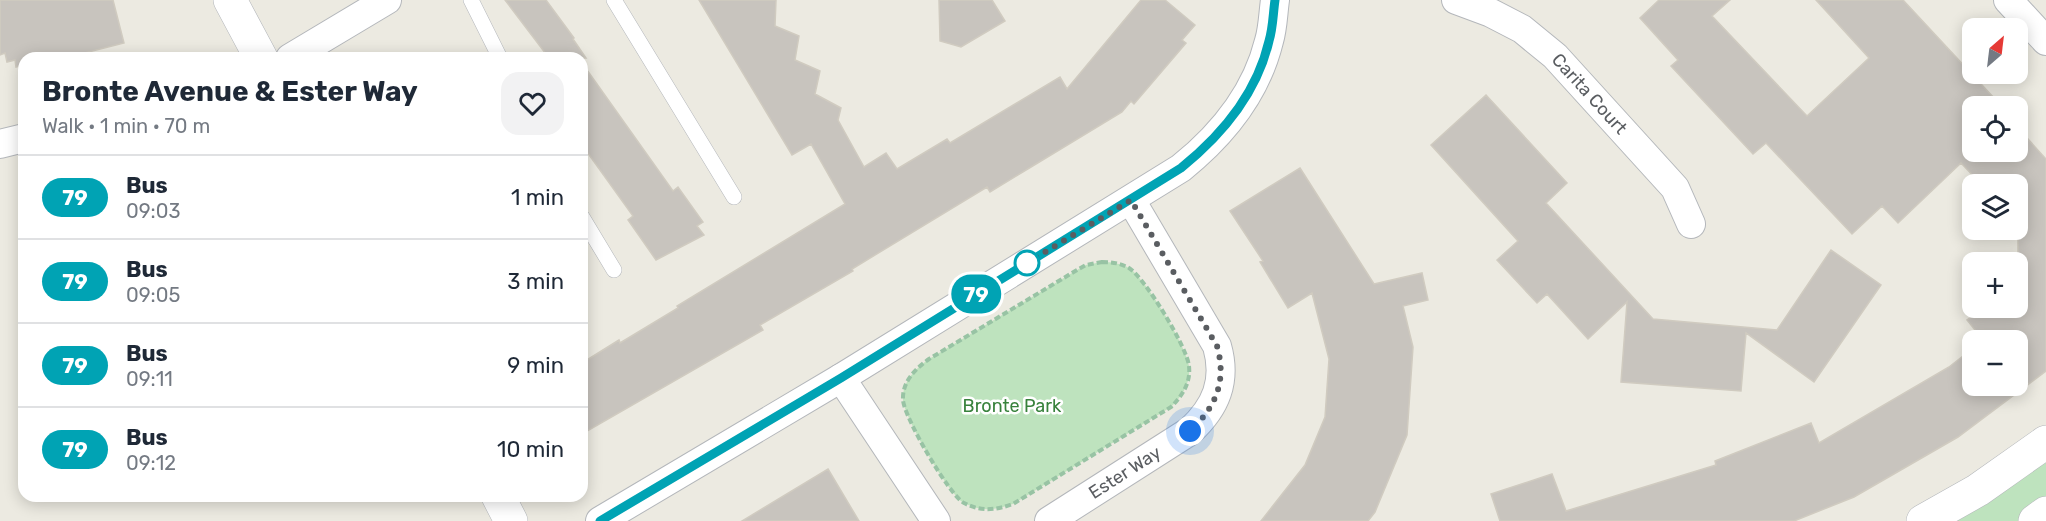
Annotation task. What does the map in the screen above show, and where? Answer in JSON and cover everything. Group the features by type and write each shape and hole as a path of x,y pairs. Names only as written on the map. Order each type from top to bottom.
{"street":[{"path":"230,0 258,52"},
{"path":"300,52 387,0"},
{"path":"600,521 841,378 1181,168 1205,149 1242,103 1257,75 1269,42 1275,0"},
{"name":"Carita Court","path":"1456,0 1491,12 1522,29 1555,56 1675,188 1691,224"},
{"path":"2008,0 2046,41"},
{"path":"0,144 18,140"},
{"name":"Ester Way","path":"1048,521 1190,431 1207,413 1219,389 1222,376 1217,346 1131,200"},
{"path":"841,378 936,521"},
{"path":"1923,521 1978,490 2046,442"},
{"path":"501,502 511,521"},
{"path":"2035,521 2046,513"}],"lane":[{"path":"471,0 497,52"},
{"path":"614,0 734,197"},
{"path":"588,227 614,270"}],"path":[{"path":"1102,262 1120,264 1137,274 1146,285 1187,357 1189,367 1187,384 1178,400 1171,407 1013,504 994,510 983,510 962,502 954,496 905,410 904,393 912,372 929,359 1086,265 1102,262"}],"green space":[{"name":"Bronte Park","path":"1102,262 1116,263 1129,268 1145,285 1164,314 1187,357 1189,378 1182,394 1171,407 1013,504 989,509 976,508 964,503 938,471 911,422 903,400 907,382 914,372 929,359 1077,270 1086,265"},
{"path":"2046,462 2046,504 2021,521 1952,521 2018,482"}],"building":[{"path":"0,0 113,0 124,43 89,52 18,52 18,66 16,67 15,60 7,62 5,53 0,55"},
{"path":"505,0 546,0 582,52 544,52"},
{"path":"699,0 776,0 775,26 799,36 795,60 820,71 815,94 841,108 838,120 864,167 886,153 897,169 947,139 950,143 1060,77 1067,89 1141,0 1165,0 1195,25 1182,40 1186,43 1134,104 1131,101 1122,112 990,192 987,187 852,269 853,271 760,325 763,330 588,431 588,359 678,308 677,306 845,204 811,144 792,155"},
{"path":"939,0 992,0 1005,21 961,47 940,41"},
{"path":"1659,0 1730,0 1712,16 1807,116 1869,58 1816,0 1903,0 1962,63 1962,84 1981,84 1992,96 1962,96 1962,162 2028,162 2028,139 2046,159 2046,371 2028,384 2028,330 1975,330 1967,320 1970,318 2028,318 2028,252 2018,252 2018,240 2028,240 2028,174 1971,174 1961,163 1898,223 1882,206 1852,234 1766,143 1753,154 1671,66 1678,60 1640,18"},
{"path":"588,71 673,191 678,187 703,222 697,226 704,235 656,260 628,220 633,216 588,153"},
{"path":"1486,95 1567,183 1546,203 1653,319 1777,330 1831,250 1881,285 1814,382 1746,333 1741,391 1621,382 1627,302 1588,339 1547,294 1537,303 1497,260 1518,241 1431,145"},
{"path":"1300,168 1374,284 1422,273 1428,300 1403,306 1413,347 1407,435 1375,512 1368,521 1261,521 1305,465 1325,417 1329,359 1312,293 1288,308 1260,262 1263,261 1230,211"},
{"path":"1962,357 1962,396 2013,396 1958,437 1854,497 1794,521 1500,521 1491,494 1552,474 1566,511 1716,465 1715,461 1811,423 1819,443 1949,367"},
{"path":"828,469 859,521 742,521"}],"bus line":[{"name":"79","path":"600,521 841,378 1181,168 1205,149 1242,103 1257,75 1269,42 1275,0"}],"route":[{"path":"1027,263 1131,200 1217,346 1222,376 1219,389 1207,413 1190,431"}]}
